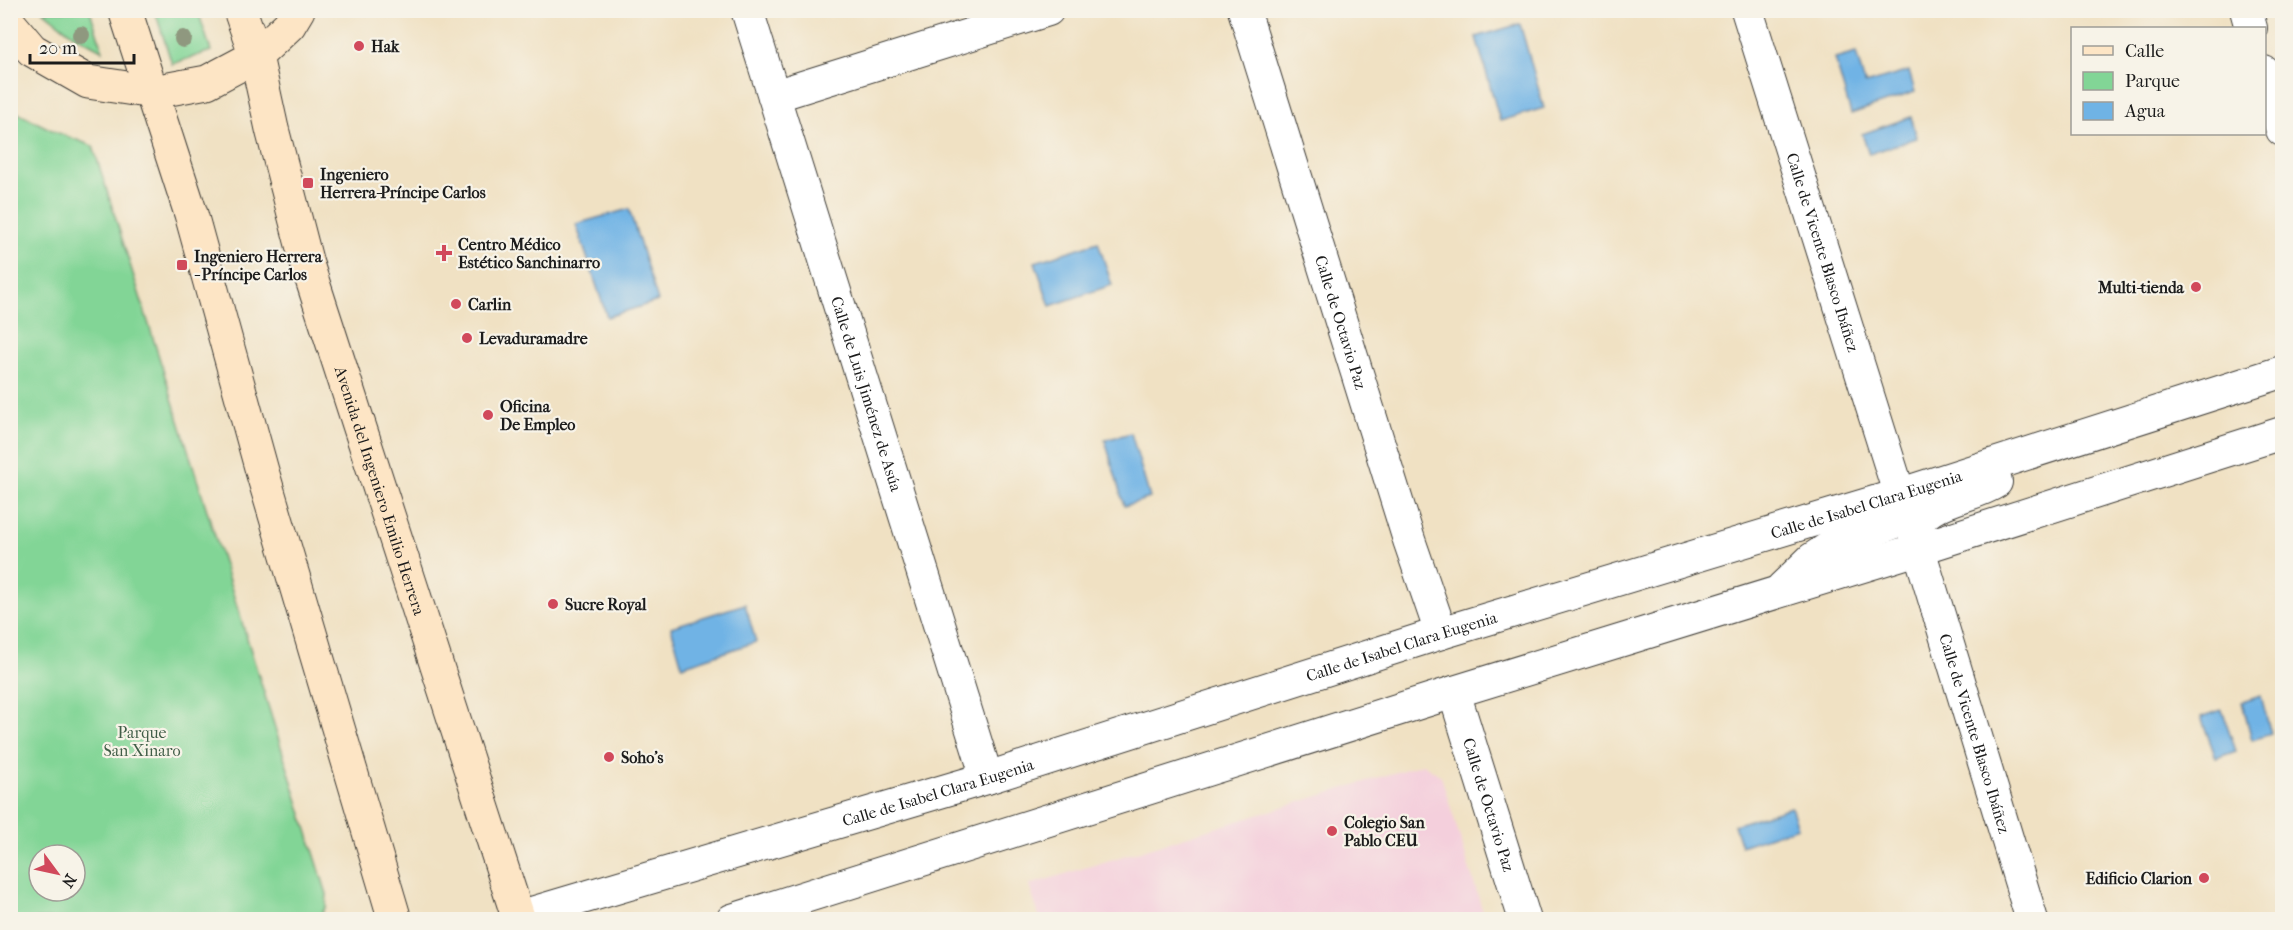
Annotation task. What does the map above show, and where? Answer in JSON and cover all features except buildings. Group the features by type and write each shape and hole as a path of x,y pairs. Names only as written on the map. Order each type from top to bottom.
{"street":[{"path":"124,10 153,92 188,204 262,471 395,920"},
{"name":"Avenida del Ingeniero Emilio Herrera","path":"240,10 256,56 272,129 307,264 519,918"},
{"path":"10,24 32,50 88,82 153,92 207,82 256,56 289,25 298,10"},
{"name":"Calle de Luis Jiménez de Asúa","path":"747,10 987,778"},
{"path":"774,96 1048,10"},
{"name":"Calle de Octavio Paz","path":"1244,10 1409,540 1441,633"},
{"name":"Calle de Vicente Blasco Ibáñez","path":"1747,10 1900,494"},
{"path":"2246,10 2251,27"},
{"path":"2266,75 2283,130"},
{"name":"Calle de Isabel Clara Eugenia","path":"519,918 987,778 1441,633 1900,494 2283,372"},
{"path":"732,920 2283,433"},
{"name":"Calle de Vicente Blasco Ibáñez","path":"2027,454 2002,477 1983,490 1925,512 1916,522 1914,533 2032,920"},
{"path":"1779,592 1812,559 1832,546 1893,523 1900,516 1903,506 1900,494"},
{"name":"Calle de Octavio Paz","path":"1454,692 1525,920"}],"shaded area":[{"name":"Colegio San Pablo CEU","path":"1423,764 1441,776 1485,919 1040,919 1029,885"}],"green space":[{"path":"43,11 90,11 103,51 72,34"},
{"path":"155,11 198,11 211,51 172,64"},
{"name":"Parque San Xinaro","path":"14,111 56,132 93,146 327,894 326,906 319,919 11,919 10,112"}],"water":[{"path":"1520,24 1544,108 1500,121 1476,37"},
{"path":"1856,53 1865,84 1909,71 1915,92 1851,114 1835,59"},
{"path":"1911,117 1917,138 1869,154 1862,134"},
{"path":"629,209 658,301 607,317 576,224"},
{"path":"1098,242 1112,285 1050,306 1035,262"},
{"path":"1131,433 1150,498 1124,506 1105,440"},
{"path":"745,604 756,642 682,666 671,627"},
{"path":"2261,696 2271,734 2252,740 2242,702"},
{"path":"2222,710 2236,751 2216,758 2201,717"},
{"path":"1791,807 1798,827 1741,846 1734,825"}],"place":[{"name":"Hak","path":"359,46"},
{"name":"Ingeniero Herrera-Príncipe Carlos","path":"308,183"},
{"name":"Centro Médico Estético Sanchinarro","path":"444,253"},
{"name":"Ingeniero Herrera - Príncipe Carlos","path":"182,265"},
{"name":"Multi-tienda","path":"2196,287"},
{"name":"Carlin","path":"456,304"},
{"name":"Levaduramadre","path":"467,338"},
{"name":"Oficina De Empleo","path":"488,415"},
{"name":"Sucre Royal","path":"553,604"},
{"name":"Soho's","path":"609,757"},
{"name":"Colegio San Pablo CEU","path":"1332,831"},
{"name":"Edificio Clarion","path":"2204,878"}]}
